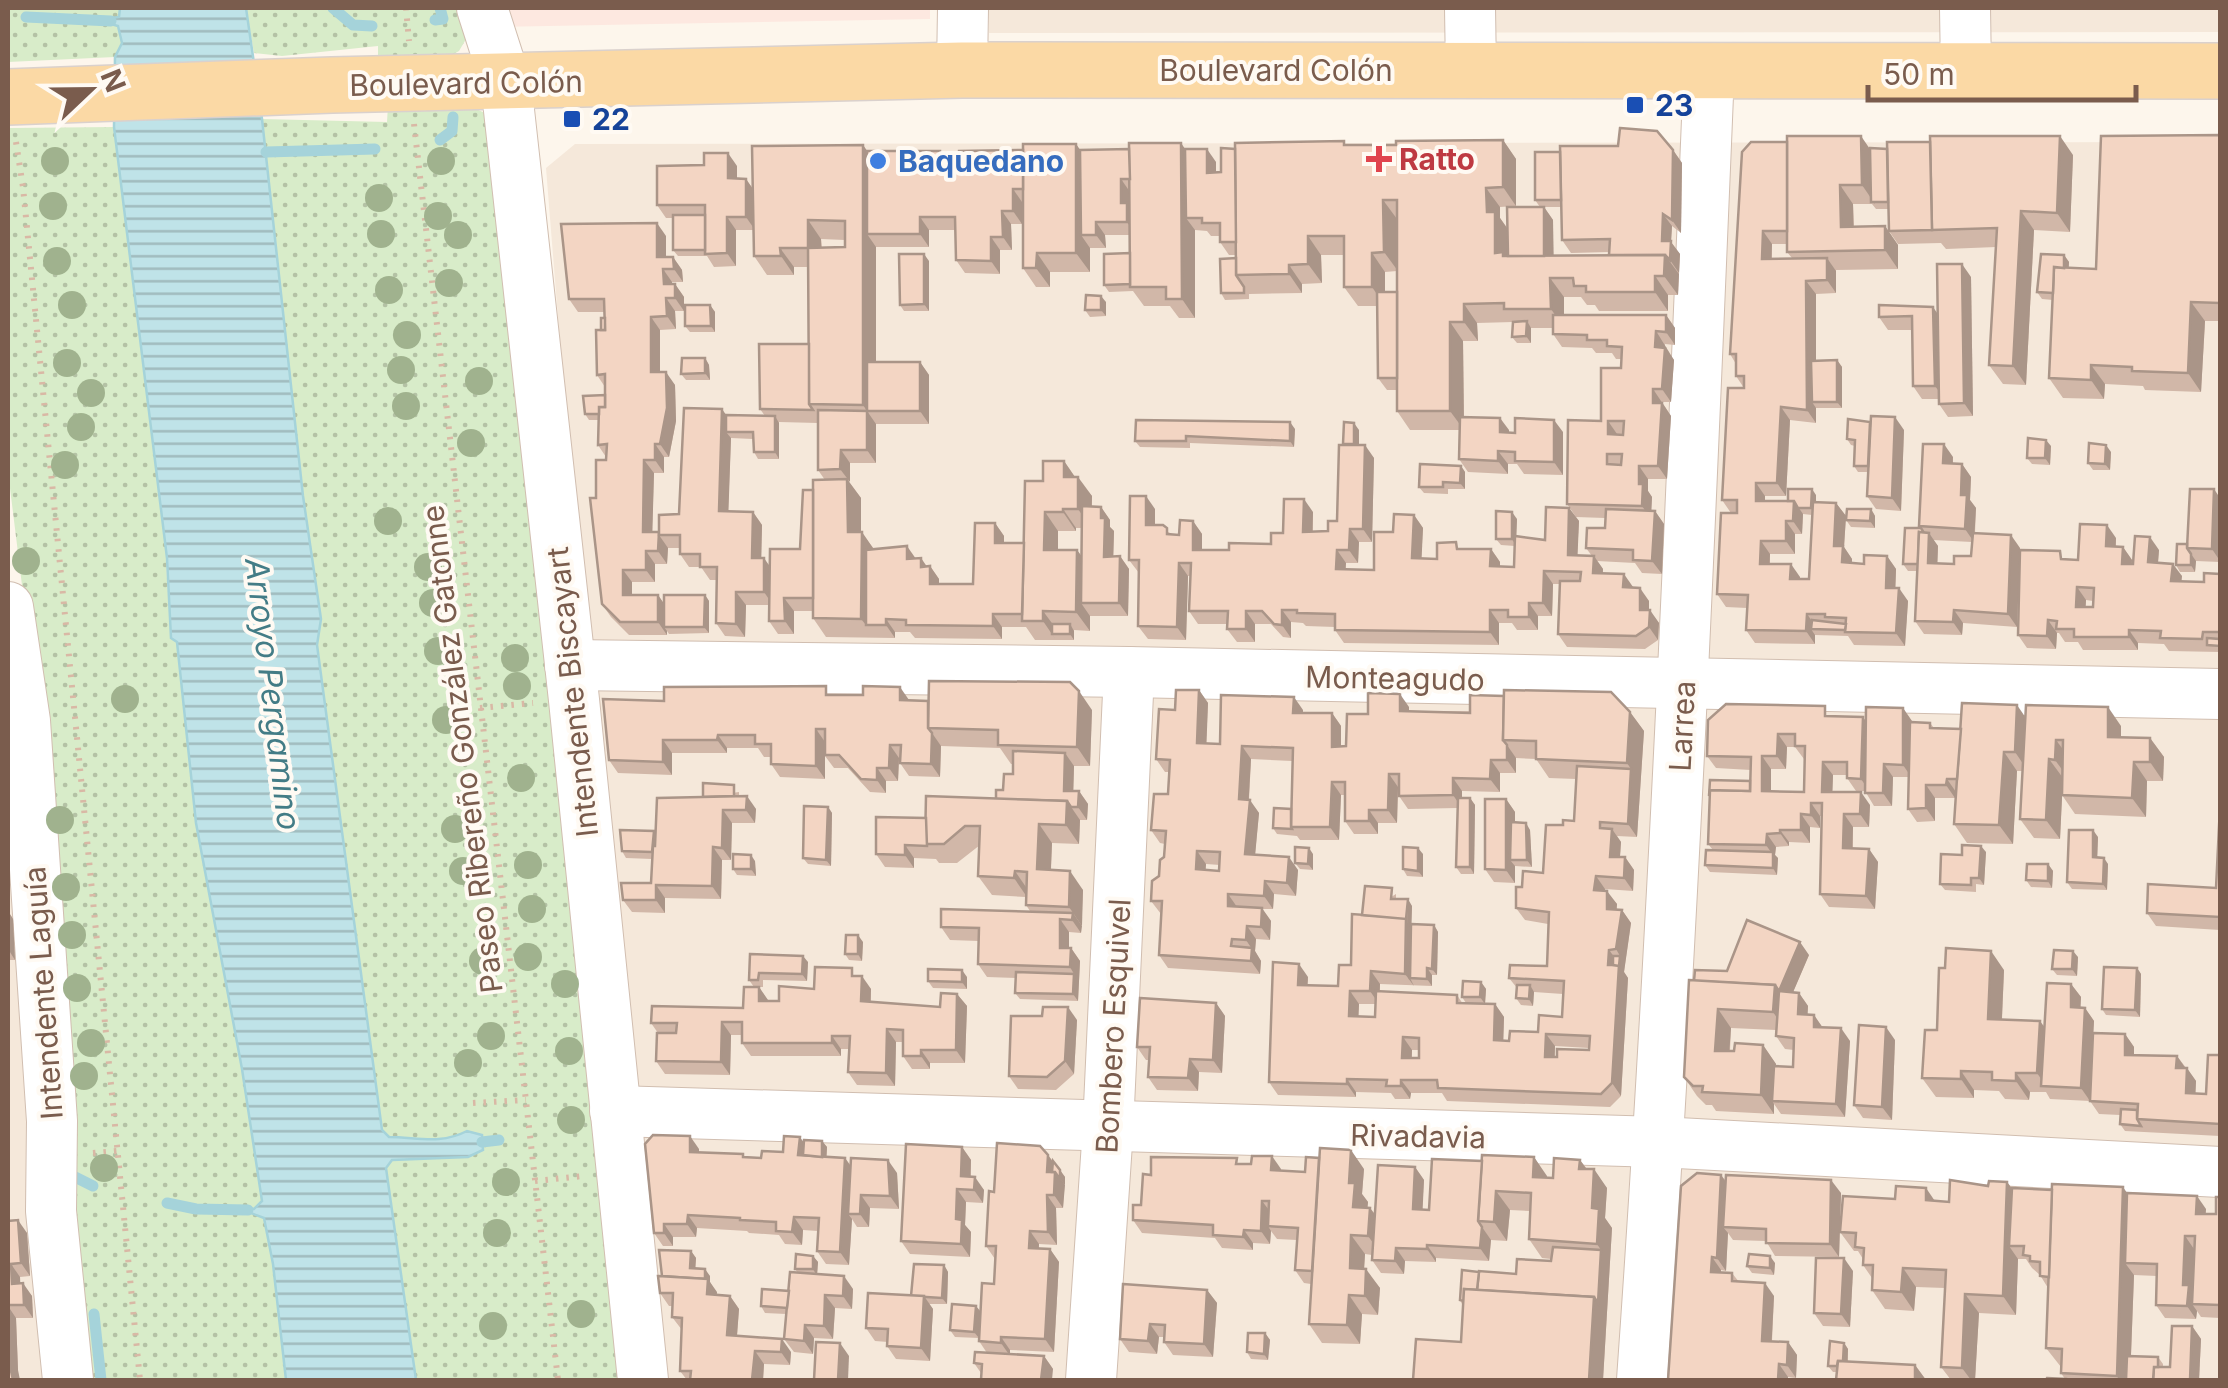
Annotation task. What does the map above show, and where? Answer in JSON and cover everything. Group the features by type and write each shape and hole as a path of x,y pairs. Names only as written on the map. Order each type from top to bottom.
{"main road":[{"name":"Boulevard Colón","path":"8,98 962,70 2220,71"}],"street":[{"name":"Intendente Biscayart","path":"482,8 506,83 558,683 614,1111 642,1380"},
{"path":"962,8 962,70"},
{"path":"1470,8 1471,70"},
{"path":"1965,8 1966,71"},
{"name":"Larrea","path":"1642,1380 1684,685 1710,71"},
{"name":"Intendente Laguía","path":"8,607 12,679 25,720 52,1121 46,1156 68,1380"},
{"name":"Monteagudo","path":"558,683 1130,672 2220,694"},
{"name":"Bombero Esquivel","path":"1092,1380 1130,672"},
{"name":"Rivadavia","path":"614,1111 1659,1142 2220,1172"}],"path":[{"path":"406,8 410,49"},
{"path":"8,98 19,162 140,1380"},
{"name":"Paseo Ribereño González Gatonne","path":"412,113 558,1380"},
{"path":"8,162 19,162"},
{"path":"480,708 558,683"},
{"path":"474,1102 526,1100"},
{"path":"46,1156 117,1151"},
{"path":"535,1181 588,1175"}],"shaded area":[{"path":"487,8 930,8 930,19 493,27"},
{"path":"989,8 2220,8 2220,32 989,33"},
{"path":"2220,142 2220,1380 665,1380 582,616 546,168 575,144"},
{"path":"8,706 81,1380 8,1380"}],"green space":[{"path":"8,8 120,8 119,17 111,24 118,25 122,43 115,57 8,62"},
{"path":"246,8 464,8 469,34 452,55 378,59 378,46 282,56 254,53"},
{"path":"388,105 472,107 489,115 623,1380 416,1380 386,1168 392,1160 448,1158 467,1131 428,1139 389,1137 382,1130 317,645 321,619 303,496 262,119 387,122"},
{"path":"114,127 167,558 171,638 177,642 196,823 242,1069 262,1202 254,1209 248,1208 248,1212 264,1218 286,1380 84,1380 31,658 8,472 8,128"}],"water":[{"name":"Arroyo Pergamino","path":"120,8 246,8 321,619 317,645 382,1130 389,1137 419,1139 447,1138 467,1131 482,1135 483,1150 468,1157 392,1160 386,1168 416,1380 286,1380 264,1218 248,1212 248,1208 254,1209 262,1201 242,1069 196,823 177,642 171,638 167,558 114,127 115,57 122,43 118,26 111,24 111,18 119,17"}],"building":[{"path":"1620,128 1657,131 1673,150 1672,220 1663,214 1662,241 1671,241 1670,260 1665,255 1609,255 1610,239 1562,240 1560,146 1618,146"},
{"path":"2220,135 2220,303 2191,302 2188,373 2091,365 2091,380 2049,378 2054,267 2096,269 2101,136"},
{"path":"1787,136 1861,136 1862,185 1840,185 1841,227 1885,226 1885,250 1787,252"},
{"path":"1930,136 2060,136 2057,213 2021,211 2013,366 1989,365 1997,228 1932,230"},
{"path":"1503,140 1503,187 1486,188 1487,212 1495,212 1495,253 1665,255 1664,276 1655,276 1655,292 1586,292 1586,286 1574,286 1573,278 1550,278 1551,309 1504,309 1504,303 1464,304 1464,322 1450,322 1450,411 1397,411 1397,200 1383,200 1384,252 1372,253 1372,287 1344,287 1344,236 1308,236 1308,264 1289,265 1289,274 1236,275 1235,143 1344,141 1344,145 1396,145 1396,141"},
{"path":"1751,142 1787,142 1787,231 1763,231 1762,259 1827,258 1827,280 1806,281 1807,410 1781,407 1777,483 1756,483 1756,501 1794,501 1793,521 1786,521 1786,541 1761,541 1760,564 1791,564 1790,579 1809,579 1813,502 1836,503 1834,546 1843,546 1842,562 1864,564 1864,555 1887,556 1886,588 1899,588 1896,633 1845,632 1846,618 1825,614 1807,614 1806,631 1746,630 1748,595 1717,594 1721,513 1737,513 1737,500 1722,500 1728,388 1744,388 1744,376 1736,376 1736,354 1730,354 1742,152"},
{"path":"1887,142 1930,142 1932,230 1889,231"},
{"path":"1129,143 1181,143 1182,299 1166,299 1166,287 1130,287"},
{"path":"1023,144 1076,144 1076,253 1037,253 1036,268 1023,268"},
{"path":"863,145 863,405 809,404 808,248 780,248 781,256 754,256 752,146","holes":["808,220 845,221 845,247 808,248"]},
{"path":"1221,148 1235,149 1236,242 1220,242 1220,223 1186,218 1185,149 1207,149 1207,173 1221,172"},
{"path":"1870,148 1887,149 1888,202 1871,202"},
{"path":"1129,149 1130,179 1121,179 1121,203 1127,203 1127,222 1096,222 1096,235 1081,235 1080,150"},
{"path":"1023,150 1023,189 1013,189 1013,211 1002,211 1003,237 991,237 991,261 956,260 955,217 920,217 920,234 867,234 867,151 940,151 940,161 958,161 959,151"},
{"path":"1535,152 1560,152 1561,200 1535,200"},
{"path":"704,153 728,153 728,178 746,179 746,217 727,217 727,253 705,254 705,205 657,205 657,166 704,165"},
{"path":"1507,207 1544,207 1544,256 1508,256"},
{"path":"673,215 705,215 705,250 673,250"},
{"path":"657,223 657,257 673,257 674,269 663,269 664,284 675,284 675,298 666,298 667,316 651,317 651,372 666,372 667,408 660,444 655,444 655,460 644,460 643,532 659,532 658,551 646,551 646,570 623,570 623,595 658,595 658,622 620,622 602,604 590,498 596,498 596,460 606,460 607,444 598,445 599,407 605,407 605,374 597,375 596,330 605,330 604,299 569,299 561,224"},
{"path":"1130,253 1130,284 1104,285 1104,254"},
{"path":"899,254 924,254 924,304 900,305"},
{"path":"2041,254 2064,255 2064,268 2054,267 2053,293 2037,292"},
{"path":"1236,258 1236,275 1244,293 1221,293 1220,259"},
{"path":"1937,264 1962,264 1964,403 1939,404"},
{"path":"1377,292 1397,292 1397,378 1378,378"},
{"path":"1086,295 1101,296 1101,310 1085,310"},
{"path":"685,305 710,305 711,326 685,326"},
{"path":"1879,305 1933,307 1935,386 1913,386 1912,316 1879,317"},
{"path":"1553,315 1666,315 1666,332 1656,331 1655,347 1665,348 1662,389 1653,389 1653,403 1662,403 1658,466 1639,466 1642,506 1567,504 1568,420 1601,421 1601,368 1621,368 1622,347 1607,346 1607,340 1587,340 1587,335 1553,334","holes":["1608,421 1624,421 1623,435 1608,434","1607,454 1622,454 1621,465 1607,464"]},
{"path":"1527,321 1526,336 1512,337 1513,322"},
{"path":"759,344 809,344 809,404 813,410 760,409"},
{"path":"682,358 705,358 705,373 681,374"},
{"path":"1837,360 1837,402 1812,402 1811,361"},
{"path":"867,362 920,362 920,411 867,411"},
{"path":"605,395 605,407 599,407 599,414 585,414 583,396"},
{"path":"684,408 722,409 719,511 753,512 752,558 764,558 764,592 736,592 736,624 716,623 717,567 700,567 700,554 680,554 680,535 659,535 659,515 679,514"},
{"path":"818,410 867,411 867,450 841,450 840,469 818,470"},
{"path":"726,415 775,416 775,452 754,452 753,432 726,432"},
{"path":"1871,416 1895,417 1892,498 1867,496"},
{"path":"1460,417 1500,418 1500,432 1515,433 1515,418 1554,420 1554,462 1515,461 1515,452 1498,451 1498,461 1459,459"},
{"path":"1848,419 1870,422 1868,466 1854,466 1855,440 1847,439"},
{"path":"1136,420 1290,422 1290,441 1186,436 1186,441 1135,441"},
{"path":"1344,422 1354,423 1354,444 1343,444"},
{"path":"2028,438 2046,440 2045,458 2027,458"},
{"path":"2089,443 2106,445 2105,464 2088,463"},
{"path":"1923,444 1944,444 1943,463 1962,464 1961,495 1967,495 1965,529 1919,526"},
{"path":"1339,445 1365,445 1363,529 1350,529 1349,550 1337,550 1336,569 1374,570 1374,532 1393,532 1394,514 1414,515 1412,558 1437,559 1437,543 1456,542 1457,549 1491,549 1490,566 1514,567 1515,536 1545,540 1546,507 1569,508 1568,555 1594,556 1593,573 1624,574 1623,587 1640,588 1640,610 1650,610 1649,627 1636,636 1558,634 1560,581 1580,581 1581,572 1544,571 1543,603 1529,603 1529,617 1508,617 1508,610 1490,610 1490,632 1335,630 1335,614 1297,610 1282,610 1282,625 1274,624 1262,611 1246,611 1246,629 1227,629 1228,611 1189,611 1191,563 1179,563 1177,627 1138,626 1139,560 1129,560 1130,496 1146,496 1146,525 1163,525 1167,534 1179,535 1180,520 1193,521 1193,550 1229,550 1229,543 1271,544 1271,533 1283,533 1284,499 1304,499 1303,532 1328,531 1328,521 1337,521"},
{"path":"1043,461 1064,461 1064,477 1078,477 1078,509 1045,512 1044,550 1077,550 1076,612 1043,611 1043,621 1022,621 1025,481 1043,481"},
{"path":"1420,464 1461,466 1460,483 1419,487"},
{"path":"847,479 848,532 862,532 861,619 813,618 813,480"},
{"path":"1788,489 1812,489 1811,508 1798,508 1794,501 1788,501"},
{"path":"2190,489 2214,489 2212,549 2187,548"},
{"path":"803,490 813,490 813,598 784,598 785,621 769,621 770,549 800,549"},
{"path":"1082,506 1101,507 1101,518 1105,518 1104,557 1120,556 1119,603 1081,603"},
{"path":"1606,509 1655,511 1652,561 1633,560 1633,550 1586,548 1587,528 1605,528"},
{"path":"1847,509 1871,509 1870,521 1846,520"},
{"path":"1496,511 1512,512 1512,539 1496,539"},
{"path":"975,523 995,523 995,543 1024,543 1022,614 993,614 993,626 906,625 906,620 886,619 886,625 866,625 866,550 907,546 907,559 921,558 921,567 930,566 930,584 973,584"},
{"path":"2080,524 2107,525 2106,546 2123,547 2122,564 2133,564 2135,536 2150,537 2148,562 2173,564 2171,581 2204,582 2204,573 2220,574 2220,632 2203,632 2202,639 2160,638 2161,631 2129,630 2129,637 2074,637 2074,629 2056,629 2057,621 2048,620 2047,636 2018,635 2020,550 2060,551 2061,559 2078,560","holes":["2077,587 2094,588 2093,607 2076,607"]},
{"path":"1905,528 1921,528 1924,533 1919,532 1918,564 1903,564"},
{"path":"1919,532 1929,533 1928,563 1954,564 1954,556 1971,556 1973,533 2011,535 2008,614 1954,610 1953,622 1915,621"},
{"path":"2177,544 2187,544 2191,565 2176,565"},
{"path":"664,595 705,595 704,627 664,627"},
{"path":"1812,620 1846,624 1845,630 1811,629"},
{"path":"1052,624 1070,624 1070,634 1052,634"},
{"path":"2207,638 2219,639 2220,646 2207,645"},
{"path":"929,681 1070,682 1079,691 1077,747 998,745 998,730 928,728"},
{"path":"826,686 826,695 863,695 863,686 900,687 900,700 928,701 931,764 900,763 901,745 890,745 889,768 877,768 877,780 861,779 839,755 825,755 825,729 816,729 816,766 771,764 771,744 755,744 755,735 663,740 663,762 609,760 603,699 664,701 664,687"},
{"path":"1176,690 1199,690 1197,743 1220,744 1221,695 1294,697 1293,713 1332,713 1332,747 1346,746 1347,714 1368,714 1368,693 1400,694 1400,711 1470,713 1470,695 1504,696 1503,740 1507,760 1491,760 1490,779 1453,778 1453,795 1399,796 1399,774 1389,774 1388,810 1369,810 1369,821 1345,821 1345,782 1332,782 1330,827 1291,827 1293,748 1242,746 1239,799 1250,800 1245,854 1289,857 1287,883 1265,881 1264,896 1228,894 1228,906 1262,908 1261,927 1247,926 1246,940 1232,939 1231,946 1252,948 1251,961 1159,955 1162,901 1151,901 1152,881 1159,876 1166,831 1151,830 1154,794 1168,794 1170,760 1156,759 1159,709 1175,710","holes":["1197,851 1220,852 1219,871 1196,869"]},
{"path":"1504,690 1611,692 1630,712 1627,763 1536,759 1536,741 1503,740"},
{"path":"1962,703 2017,705 2015,752 2004,752 1999,825 1954,824"},
{"path":"1726,704 1825,706 1825,716 1863,717 1861,779 1847,778 1847,762 1823,762 1822,792 1861,792 1860,814 1844,814 1843,848 1869,849 1866,896 1820,894 1822,803 1811,803 1811,815 1801,814 1801,830 1767,834 1766,845 1708,844 1710,790 1750,791 1751,757 1707,756 1708,720","holes":["1778,734 1795,734 1795,746 1805,746 1804,792 1762,791 1762,756 1777,756"]},
{"path":"2026,705 2108,707 2108,737 2150,738 2150,762 2134,762 2132,798 2062,795 2063,740 2056,740 2055,760 2049,759 2046,820 2020,819"},
{"path":"1866,707 1903,708 1903,765 1884,764 1883,793 1865,793"},
{"path":"1910,722 1930,723 1930,728 1961,729 1957,779 1947,779 1946,785 1926,785 1926,808 1908,809"},
{"path":"1013,751 1065,753 1064,791 1079,791 1078,807 1071,807 1067,801 996,799 996,790 1003,790 1004,774 1013,774"},
{"path":"1577,766 1631,769 1628,824 1600,822 1600,828 1612,829 1610,857 1625,857 1624,878 1596,876 1594,890 1607,891 1607,909 1622,910 1616,949 1609,950 1608,965 1619,965 1612,1083 1601,1094 1438,1088 1437,1080 1401,1080 1401,1086 1386,1086 1387,1080 1347,1079 1347,1084 1269,1082 1273,962 1299,964 1298,985 1338,986 1339,965 1351,965 1352,914 1406,918 1405,974 1371,971 1370,991 1350,991 1349,1016 1375,1017 1376,991 1457,995 1457,1003 1495,1004 1494,1040 1509,1041 1510,1031 1538,1032 1539,1015 1562,1017 1564,981 1509,978 1510,965 1547,966 1549,912 1516,908 1516,887 1522,887 1523,871 1543,873 1546,825 1574,821","holes":["1546,1034 1590,1036 1589,1050 1557,1049 1557,1057 1545,1057","1403,1037 1419,1038 1419,1058 1402,1058"]},
{"path":"1710,780 1750,781 1750,791 1710,790 1709,796"},
{"path":"703,783 734,785 734,796 703,797"},
{"path":"747,796 746,810 723,810 722,848 713,847 712,886 656,885 656,900 623,900 621,883 651,883 657,798"},
{"path":"926,796 1067,801 1066,825 1039,824 1037,869 1070,871 1069,907 1026,905 1027,872 1015,871 1014,878 978,876 980,826 965,826 944,844 925,844"},
{"path":"1458,798 1470,798 1470,867 1456,867"},
{"path":"1485,799 1506,799 1506,870 1485,869"},
{"path":"804,806 828,807 826,860 803,858"},
{"path":"2220,806 2220,917 2147,913 2148,884 2216,888"},
{"path":"1274,808 1291,809 1292,829 1273,828"},
{"path":"876,817 926,818 927,846 905,845 905,855 876,854"},
{"path":"1511,822 1526,823 1527,860 1510,860"},
{"path":"620,830 654,831 652,852 622,851"},
{"path":"2069,830 2093,830 2093,857 2104,858 2103,884 2067,882"},
{"path":"1962,845 1981,846 1979,878 1971,878 1971,885 1940,884 1941,854 1962,855"},
{"path":"1295,847 1309,848 1308,864 1295,863"},
{"path":"1403,847 1418,848 1418,871 1403,869"},
{"path":"1706,850 1773,852 1773,868 1705,865"},
{"path":"733,854 751,855 751,869 733,869"},
{"path":"2027,864 2048,864 2048,881 2026,880"},
{"path":"1365,886 1392,888 1391,899 1408,899 1406,919 1362,915"},
{"path":"941,909 1073,913 1072,920 1060,919 1060,948 1071,948 1070,967 978,964 979,928 941,927"},
{"path":"1747,920 1800,942 1779,991 1775,985 1694,981 1695,970 1727,971"},
{"path":"1411,924 1434,925 1432,969 1427,968 1427,979 1410,978"},
{"path":"846,935 858,935 858,954 845,954"},
{"path":"1946,948 1991,951 1988,1019 2040,1021 2037,1073 2016,1073 2016,1081 1992,1080 1992,1072 1961,1071 1961,1079 1922,1078 1925,1030 1937,1030 1939,968 1945,968"},
{"path":"2054,950 2073,951 2072,969 2052,969"},
{"path":"750,954 803,956 802,974 759,973 758,980 749,980"},
{"path":"815,967 852,968 852,976 862,976 861,1001 940,1007 941,993 957,994 956,1050 921,1050 921,1056 903,1056 903,1030 887,1029 886,1073 848,1072 850,1036 832,1036 832,1043 742,1043 742,1022 722,1022 721,1062 656,1061 657,1033 676,1033 677,1023 651,1023 652,1006 743,1008 744,987 759,987 759,1001 779,1001 779,986 814,989"},
{"path":"2104,967 2137,968 2135,1010 2102,1009"},
{"path":"928,969 962,970 962,982 928,981"},
{"path":"1016,972 1074,974 1073,994 1015,993"},
{"path":"1689,980 1775,985 1773,1012 1718,1009 1715,1051 1734,1051 1735,1043 1763,1045 1761,1095 1702,1092 1703,1086 1693,1086 1684,1077"},
{"path":"1463,981 1481,982 1480,997 1462,997"},
{"path":"2047,983 2071,984 2071,1007 2085,1008 2081,1088 2041,1086"},
{"path":"1517,985 1530,985 1529,999 1516,998"},
{"path":"1779,991 1799,993 1798,1014 1814,1015 1814,1027 1841,1028 1836,1104 1772,1101 1774,1066 1793,1067 1794,1038 1776,1036"},
{"path":"1140,998 1216,1003 1213,1060 1190,1059 1188,1078 1148,1077 1150,1047 1137,1047"},
{"path":"1043,1007 1068,1007 1065,1061 1047,1077 1009,1076 1011,1016 1042,1016"},
{"path":"1859,1025 1886,1027 1882,1107 1854,1105"},
{"path":"2093,1033 2125,1034 2125,1055 2177,1056 2176,1068 2187,1068 2186,1093 2206,1094 2208,1055 2220,1055 2220,1124 2137,1119 2138,1104 2090,1101"},
{"path":"2121,1109 2137,1110 2141,1126 2120,1124"},
{"path":"653,1135 690,1136 690,1152 761,1158 762,1151 783,1152 784,1136 800,1137 798,1155 845,1158 840,1252 817,1251 819,1218 794,1217 792,1232 776,1231 776,1222 688,1215 687,1224 664,1224 664,1233 654,1233 645,1144"},
{"path":"804,1140 822,1141 822,1157 803,1155"},
{"path":"997,1143 1040,1146 1048,1155 1047,1172 1055,1172 1054,1195 1047,1195 1048,1232 1030,1231 1029,1248 1050,1249 1045,1339 1001,1337 1001,1343 979,1341 982,1283 994,1284 996,1246 986,1246"},
{"path":"906,1144 962,1147 961,1176 975,1177 974,1190 957,1189 956,1219 962,1220 961,1244 901,1241"},
{"path":"1320,1148 1351,1150 1349,1183 1355,1183 1353,1207 1370,1208 1368,1236 1351,1235 1350,1268 1366,1269 1365,1296 1349,1295 1347,1325 1309,1324"},
{"path":"1482,1155 1534,1157 1533,1177 1553,1178 1554,1158 1580,1160 1579,1169 1594,1169 1592,1208 1599,1209 1597,1244 1529,1239 1531,1193 1496,1191 1494,1222 1478,1221"},
{"path":"1252,1156 1272,1156 1271,1170 1305,1172 1306,1157 1319,1158 1312,1271 1295,1270 1298,1228 1268,1226 1269,1201 1262,1201 1261,1231 1244,1230 1243,1237 1213,1235 1213,1225 1133,1220 1133,1205 1141,1205 1143,1174 1151,1175 1151,1157 1237,1158 1236,1164 1251,1164"},
{"path":"851,1158 888,1160 890,1196 861,1195 860,1214 848,1214"},
{"path":"1432,1159 1482,1161 1480,1248 1396,1248 1395,1261 1372,1260 1378,1165 1415,1167 1413,1209 1429,1210"},
{"path":"1053,1161 1060,1170 1060,1179 1052,1172"},
{"path":"1697,1173 1721,1175 1717,1258 1712,1257 1711,1272 1732,1273 1732,1281 1765,1283 1762,1341 1788,1342 1787,1365 1779,1364 1778,1380 1668,1380 1681,1186"},
{"path":"1726,1175 1831,1180 1830,1244 1766,1243 1766,1229 1723,1227"},
{"path":"1950,1180 1988,1186 1989,1181 2007,1182 2003,1296 1965,1294 1962,1368 1941,1367 1946,1270 1903,1268 1901,1292 1872,1290 1873,1265 1863,1265 1864,1248 1855,1247 1856,1233 1840,1232 1843,1196 1895,1199 1896,1186 1926,1188 1926,1200 1949,1202"},
{"path":"2052,1184 2123,1187 2117,1376 2061,1373 2062,1349 2046,1348"},
{"path":"2012,1188 2052,1190 2049,1277 2040,1276 2040,1262 2023,1255 2024,1246 2009,1246"},
{"path":"2127,1193 2197,1196 2196,1214 2216,1214 2216,1197 2220,1197 2220,1305 2192,1304 2195,1236 2185,1236 2183,1285 2189,1285 2187,1306 2156,1305 2157,1264 2125,1263"},
{"path":"18,1220 21,1263 11,1264 12,1284 23,1283 24,1305 8,1305 8,1221"},
{"path":"1553,1247 1601,1250 1598,1303 1594,1297 1477,1290 1479,1271 1516,1274 1517,1259 1551,1261"},
{"path":"659,1250 691,1251 690,1268 705,1269 705,1279 662,1276"},
{"path":"796,1254 813,1256 813,1269 795,1269"},
{"path":"1749,1254 1770,1256 1770,1268 1747,1266"},
{"path":"1816,1258 1844,1258 1841,1314 1814,1313"},
{"path":"914,1264 944,1265 942,1298 911,1296"},
{"path":"1462,1270 1479,1272 1477,1290 1464,1289 1464,1301 1460,1300"},
{"path":"790,1272 844,1276 843,1296 825,1295 824,1326 805,1325 804,1341 784,1339"},
{"path":"658,1276 708,1279 707,1294 730,1296 727,1335 782,1339 781,1352 755,1351 752,1380 690,1380 691,1371 680,1371 682,1318 672,1317 673,1293 660,1293"},
{"path":"1123,1284 1207,1290 1204,1344 1164,1342 1165,1325 1150,1324 1148,1341 1120,1339"},
{"path":"762,1289 789,1291 787,1308 761,1306"},
{"path":"1464,1289 1594,1297 1589,1380 1413,1380 1416,1339 1461,1342"},
{"path":"868,1293 924,1296 921,1348 887,1346 888,1329 866,1328"},
{"path":"952,1304 976,1306 974,1332 950,1330"},
{"path":"2172,1326 2192,1326 2190,1380 2153,1380 2154,1367 2170,1367"},
{"path":"1248,1333 1265,1333 1264,1354 1247,1352"},
{"path":"1830,1341 1844,1343 1843,1361 1838,1361 1837,1366 1828,1366"},
{"path":"816,1342 840,1343 838,1380 814,1380"},
{"path":"975,1352 1044,1356 1041,1380 981,1380 982,1364 974,1363"},
{"path":"2127,1356 2158,1357 2153,1380 2126,1380"},
{"path":"1838,1361 1915,1365 1915,1380 1836,1380"}],"waterway":[{"path":"333,8 353,25 372,26"},
{"path":"435,20 443,19 440,8"},
{"path":"26,17 111,21"},
{"path":"440,140 452,131 453,117"},
{"path":"266,152 375,149"},
{"path":"482,1142 499,1140"},
{"path":"69,1174 93,1186"},
{"path":"167,1203 196,1209 248,1210"},
{"path":"94,1314 101,1380"}],"place":[{"name":"23","path":"1635,105"},
{"name":"22","path":"572,119"},
{"name":"Ratto","path":"1379,159"},
{"name":"Baquedano","path":"878,161"}]}
